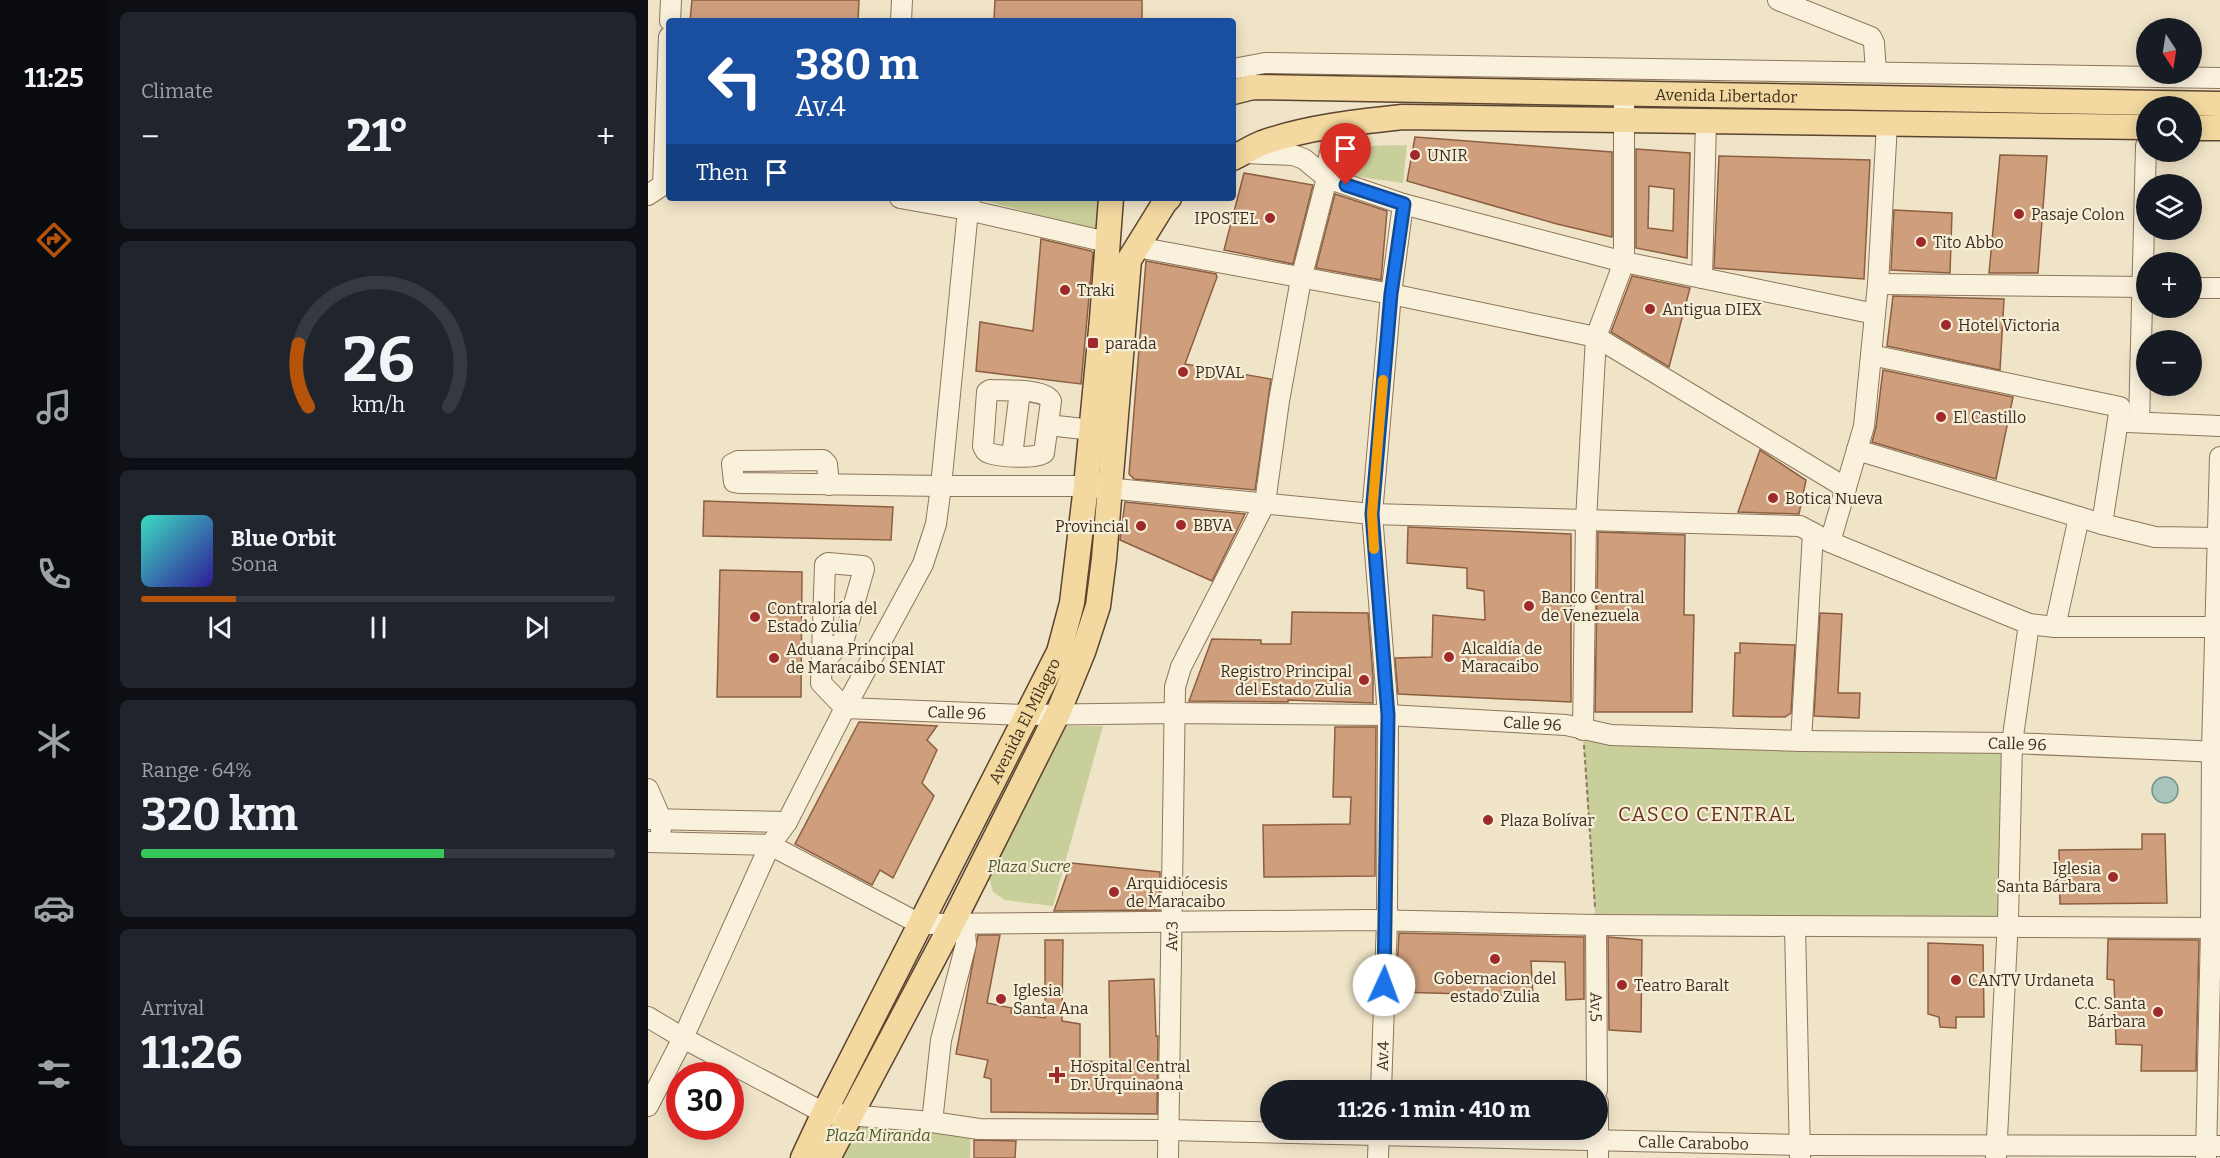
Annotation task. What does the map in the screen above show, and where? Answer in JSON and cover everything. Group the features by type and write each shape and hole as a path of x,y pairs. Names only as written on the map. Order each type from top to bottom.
{"main road":[{"name":"Avenida Libertador","path":"1236,91 1253,87 2220,104"},
{"name":"Avenida Libertador","path":"1238,155 1261,144 1346,123 1403,117 2136,127"},
{"path":"2202,128 2220,128"},
{"path":"1107,242 1111,201"},
{"path":"1137,246 1165,201"},
{"name":"Avenida El Milagro","path":"803,1158 1059,652 1072,603 1086,486 1107,242"},
{"name":"Avenida El Milagro","path":"830,1155 959,922 1058,713 1098,606 1112,487 1129,260 1137,246"}],"street":[{"path":"670,0 670,18"},
{"path":"901,18 902,0"},
{"path":"1778,0 1871,37 1874,43 1876,72"},
{"path":"1236,68 1265,63 2220,78"},
{"path":"1461,65 1463,91"},
{"path":"1583,730 1586,520 1596,337 1624,261 1624,93"},
{"path":"653,188 666,96"},
{"path":"1702,278 1706,121"},
{"name":"Av.3","path":"1168,1158 1175,687 1181,667 1265,503 1279,400 1301,279 1327,178 1327,162 1332,144 1346,123"},
{"path":"1802,741 1821,538 1846,488 1864,426 1878,284 1887,124"},
{"path":"1238,155 1293,155 1304,159 1327,178 1404,204 1624,261 1875,314"},
{"path":"2144,252 2146,162"},
{"path":"934,201 969,204 1107,242"},
{"path":"648,1106 683,1038 770,845 787,822 844,708 923,564 936,524 941,486 969,204"},
{"name":"Av.4","path":"1381,1080 1388,715 1372,514 1391,294 1404,204"},
{"path":"1137,246 1301,279 1391,294 1596,337 1846,488"},
{"path":"1878,284 2136,287"},
{"path":"2202,288 2220,288"},
{"path":"2139,422 2143,318"},
{"path":"1871,355 2120,407 2102,524"},
{"path":"990,390 1020,391 1046,394 1050,397 1044,453 1037,457 989,453 983,446 987,392 990,390"},
{"path":"1012,456 1020,391"},
{"path":"2118,421 2220,426"},
{"path":"1048,425 1092,430"},
{"path":"1857,450 2102,524 2155,537 2219,538"},
{"path":"2211,1150 2216,929 2220,457"},
{"path":"829,485 1112,487 1372,514 1800,526 1821,538 2029,624 2055,627 2218,627"},
{"path":"2055,627 2079,517"},
{"path":"821,664 844,639 864,572 863,566 828,563 825,565 821,664 821,683 844,708"},
{"path":"1996,1152 2007,928 2012,743 2029,624"},
{"name":"Calle 96","path":"844,708 1026,715 1058,713 1388,715 1566,724 1611,735 1802,741 2012,743 2216,751"},
{"path":"648,789 654,819 655,842 770,845 920,924 1386,921 1596,925 2216,929"},
{"path":"654,819 787,822"},
{"path":"932,1122 941,1040 966,944 959,922"},
{"name":"Av,5","path":"1596,925 1597,1080"},
{"path":"1795,926 1800,1151"},
{"path":"648,1017 824,1113"},
{"name":"Calle Carabobo","path":"824,1113 998,1130 1260,1131"},
{"path":"1378,1158 1379,1140"},
{"name":"Calle Carabobo","path":"1481,1140 1598,1148 1800,1151 2211,1150"}],"path":[{"path":"1583,730 1596,925"}],"green space":[{"path":"1407,145 1403,183 1352,176 1346,171 1348,157 1354,150 1369,146"},
{"path":"986,201 1102,201 1097,231"},
{"name":"Plaza Sucre","path":"1066,726 1103,726 1053,906 1005,900 993,892 988,874"},
{"path":"1583,736 2011,743 2008,919 1595,914"},
{"name":"Plaza Miranda","path":"862,1111 971,1126 970,1158 842,1158"}],"water":[{"path":"2165,777 2174,781 2178,790 2174,799 2165,803 2156,799 2152,790 2156,781"}],"building":[{"path":"692,0 859,0 858,18 690,18"},
{"path":"995,0 1142,0 1142,18 994,18"},
{"path":"1415,137 1612,152 1612,237 1557,224 1407,181"},
{"path":"1636,149 1690,153 1687,258 1636,248","holes":["1649,186 1674,189 1673,231 1648,228"]},
{"name":"Pasaje Colon","path":"2000,155 2047,156 2038,273 1989,273"},
{"path":"1719,156 1870,160 1864,279 1714,268"},
{"name":"IPOSTEL","path":"1244,173 1313,185 1293,264 1224,250"},
{"path":"1335,194 1387,211 1381,280 1316,268"},
{"name":"Tito Abbo","path":"1894,210 1952,213 1950,273 1891,270"},
{"name":"Traki","path":"1041,239 1093,253 1081,384 976,371 980,322 1033,331"},
{"name":"PDVAL","path":"1146,261 1216,274 1217,277 1185,364 1271,379 1255,490 1134,479 1129,474"},
{"name":"Antigua DIEX","path":"1632,276 1690,288 1669,367 1611,332"},
{"name":"Hotel Victoria","path":"1893,296 2004,299 2000,370 1887,346"},
{"name":"El Castillo","path":"1883,370 2013,397 1996,479 1872,442"},
{"name":"Botica Nueva","path":"1760,450 1806,480 1799,514 1738,512"},
{"path":"704,501 893,507 891,540 703,536"},
{"name":"BBVA","path":"1125,502 1245,514 1212,581 1120,540"},
{"name":"Banco Central de Venezuela","path":"1408,527 1571,534 1571,702 1398,694 1395,658 1432,657 1433,615 1485,620 1484,591 1467,588 1467,568 1407,563"},
{"path":"1598,532 1685,535 1684,615 1694,615 1692,712 1595,712"},
{"path":"720,570 802,572 801,697 717,697"},
{"path":"1292,612 1368,613 1373,703 1288,700 1288,702 1189,701 1212,639 1261,640 1261,644 1291,644"},
{"path":"1820,613 1842,614 1838,693 1860,693 1859,718 1814,716"},
{"path":"1740,643 1795,645 1791,713 1785,717 1733,716 1735,653 1740,653"},
{"path":"859,722 937,726 927,740 937,750 922,783 934,796 893,878 880,870 872,885 795,844"},
{"path":"1335,727 1376,727 1375,876 1264,877 1263,825 1350,824 1351,797 1333,797"},
{"name":"Iglesia Santa Bárbara","path":"2142,834 2165,834 2167,903 2060,904 2059,850 2142,849"},
{"name":"Arquidiócesis de Maracaibo","path":"1071,863 1160,872 1160,910 1054,911"},
{"path":"1399,933 1584,937 1584,999 1566,1000 1565,962 1531,961 1533,996 1396,992"},
{"path":"978,935 1000,935 987,1003 1012,1008 1011,1013 1045,1018 1045,940 1063,940 1062,1021 1080,1024 1080,1061 1110,1062 1109,981 1154,979 1156,1036 1158,1036 1157,1114 991,1112 991,1079 984,1077 988,1060 956,1054"},
{"name":"Teatro Baralt","path":"1608,937 1642,940 1641,1032 1609,1030"},
{"name":"C.C. Santa Bárbara","path":"2108,939 2199,940 2196,1071 2141,1071 2142,1045 2116,1044 2114,980 2107,979"},
{"name":"CANTV Urdaneta","path":"1928,943 1983,945 1984,1017 1956,1017 1956,1028 1940,1027 1939,1017 1928,1014"},
{"path":"974,1140 1016,1141 1015,1158 974,1158"}],"slow traffic":[{"path":"1374,549 1372,514 1383,380"}],"place":[{"name":"UNIR","path":"1415,155"},
{"name":"Pasaje Colon","path":"2019,214"},
{"name":"IPOSTEL","path":"1270,218"},
{"name":"Tito Abbo","path":"1921,242"},
{"name":"Traki","path":"1065,290"},
{"name":"Antigua DIEX","path":"1650,309"},
{"name":"Hotel Victoria","path":"1946,325"},
{"name":"parada","path":"1093,343"},
{"name":"PDVAL","path":"1183,372"},
{"name":"El Castillo","path":"1941,417"},
{"name":"Botica Nueva","path":"1773,498"},
{"name":"BBVA","path":"1181,525"},
{"name":"Provincial","path":"1141,526"},
{"name":"Banco Central de Venezuela","path":"1529,606"},
{"name":"Contraloría del Estado Zulia","path":"755,617"},
{"name":"Alcaldía de Maracaibo","path":"1449,657"},
{"name":"Aduana Principal de Maracaibo SENIAT","path":"774,658"},
{"name":"Registro Principal del Estado Zulia","path":"1364,680"},
{"name":"Plaza Bolívar","path":"1488,820"},
{"name":"Iglesia Santa Bárbara","path":"2113,877"},
{"name":"Arquidiócesis de Maracaibo","path":"1114,892"},
{"name":"Gobernacion del estado Zulia","path":"1495,959"},
{"name":"CANTV Urdaneta","path":"1956,980"},
{"name":"Teatro Baralt","path":"1622,985"},
{"name":"Iglesia Santa Ana","path":"1001,999"},
{"name":"C.C. Santa Bárbara","path":"2158,1012"},
{"name":"Hospital Central Dr. Urquinaona","path":"1057,1075"}],"district":[{"name":"CASCO CENTRAL","path":"1707,814"}],"route":[{"path":"1346,185 1404,204 1391,294 1372,514 1388,715 1384,985"}]}
